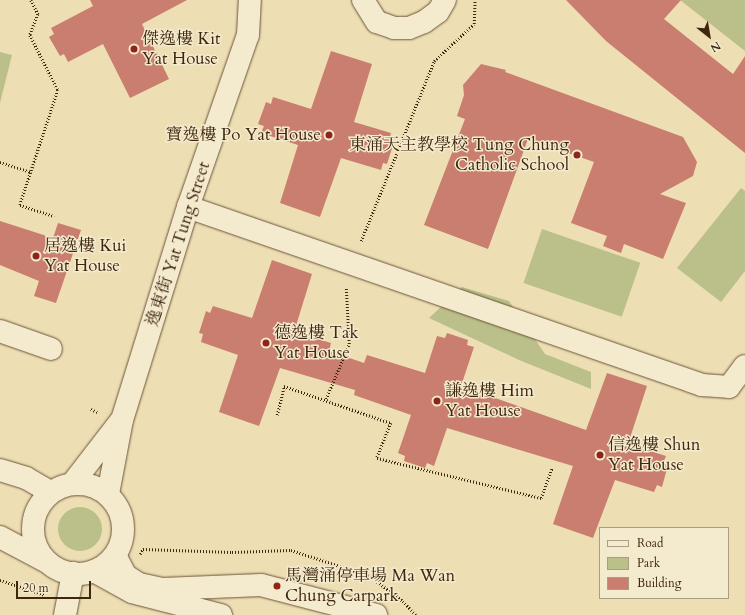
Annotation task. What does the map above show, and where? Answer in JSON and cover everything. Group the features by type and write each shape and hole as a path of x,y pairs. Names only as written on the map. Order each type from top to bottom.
{"street":[{"path":"363,0 378,22 394,28 408,28 424,22 438,12 445,0"},
{"name":"逸東街 Yat Tung Street","path":"108,494 122,420 188,207 248,35 253,1"},
{"path":"188,207 351,265 702,385 728,387 745,366"},
{"path":"0,331 51,348"},
{"name":"逸東街 Yat Tung Street","path":"72,484 122,420"},
{"path":"0,470 26,478 50,492"},
{"path":"47,562 38,550 33,534 33,519 40,504 50,492 72,484 96,487 108,494 122,516 124,530 115,555 84,572 65,615"},
{"path":"0,537 47,562 84,572 132,592 221,615"},
{"path":"115,555 125,575 139,584 163,589 260,585 376,615"}],"path":[{"path":"31,0 38,14 30,35 58,90 20,205 54,216"},
{"path":"326,399 349,344 346,276 434,61 474,24 475,0"},
{"path":"0,162 31,172"},
{"path":"277,415 284,386 326,399 391,423 377,458 541,498 552,468"},
{"path":"143,549 232,552 292,550 370,576 416,615"}],"green space":[{"path":"680,0 745,0 745,51"},
{"path":"0,52 12,55 0,103"},
{"path":"741,188 745,191 745,271 721,302 677,268"},
{"path":"542,229 640,263 622,317 523,283"},
{"path":"462,287 509,301 545,354 591,372 591,389 519,360 429,318"},
{"path":"80,507 92,511 98,517 102,529 98,541 92,547 80,551 68,547 62,541 58,529 62,517 68,511"}],"building":[{"name":"傑逸樓 Kit Yat House","path":"90,0 187,0 142,24 169,79 130,98 103,44 68,62 64,54 60,56 49,37 54,34 51,28 93,6"},
{"path":"566,0 681,0 664,19 733,74 745,56 745,153 606,41"},
{"name":"寶逸樓 Po Yat House","path":"331,51 372,64 354,122 391,133 389,141 394,142 387,164 383,163 381,170 341,158 320,217 280,203 298,145 261,133 264,126 258,124 266,102 271,104 273,97 311,109"},
{"path":"481,64 506,70 505,72 683,137 697,162 693,176 660,194 686,203 663,259 624,244 621,253 603,246 607,236 571,223 594,162 528,139 488,249 424,225 465,119 457,116 464,95 463,85"},
{"name":"居逸樓 Kui Yat House","path":"0,221 53,238 58,223 81,230 56,303 34,296 39,281 0,265"},
{"path":"272,260 312,274 294,332 331,343 329,351 364,363 367,355 425,373 437,336 445,338 447,333 468,340 467,345 474,347 461,386 586,430 607,373 647,386 628,444 666,456 663,463 668,465 662,487 657,485 654,492 615,480 593,538 553,524 573,466 447,428 434,466 427,463 425,468 404,461 405,456 398,453 411,415 354,395 355,390 280,368 259,426 219,412 238,355 201,342 203,334 199,333 206,311 210,313 213,306 252,318"}],"place":[{"name":"傑逸樓 Kit Yat House","path":"134,49"},
{"name":"寶逸樓 Po Yat House","path":"329,135"},
{"name":"東涌天主教學校 Tung Chung Catholic School","path":"577,155"},
{"name":"居逸樓 Kui Yat House","path":"36,256"},
{"name":"德逸樓 Tak Yat House","path":"266,343"},
{"name":"謙逸樓 Him Yat House","path":"437,401"},
{"name":"信逸樓 Shun Yat House","path":"600,455"},
{"name":"馬灣涌停車場 Ma Wan Chung Carpark","path":"277,586"}]}
